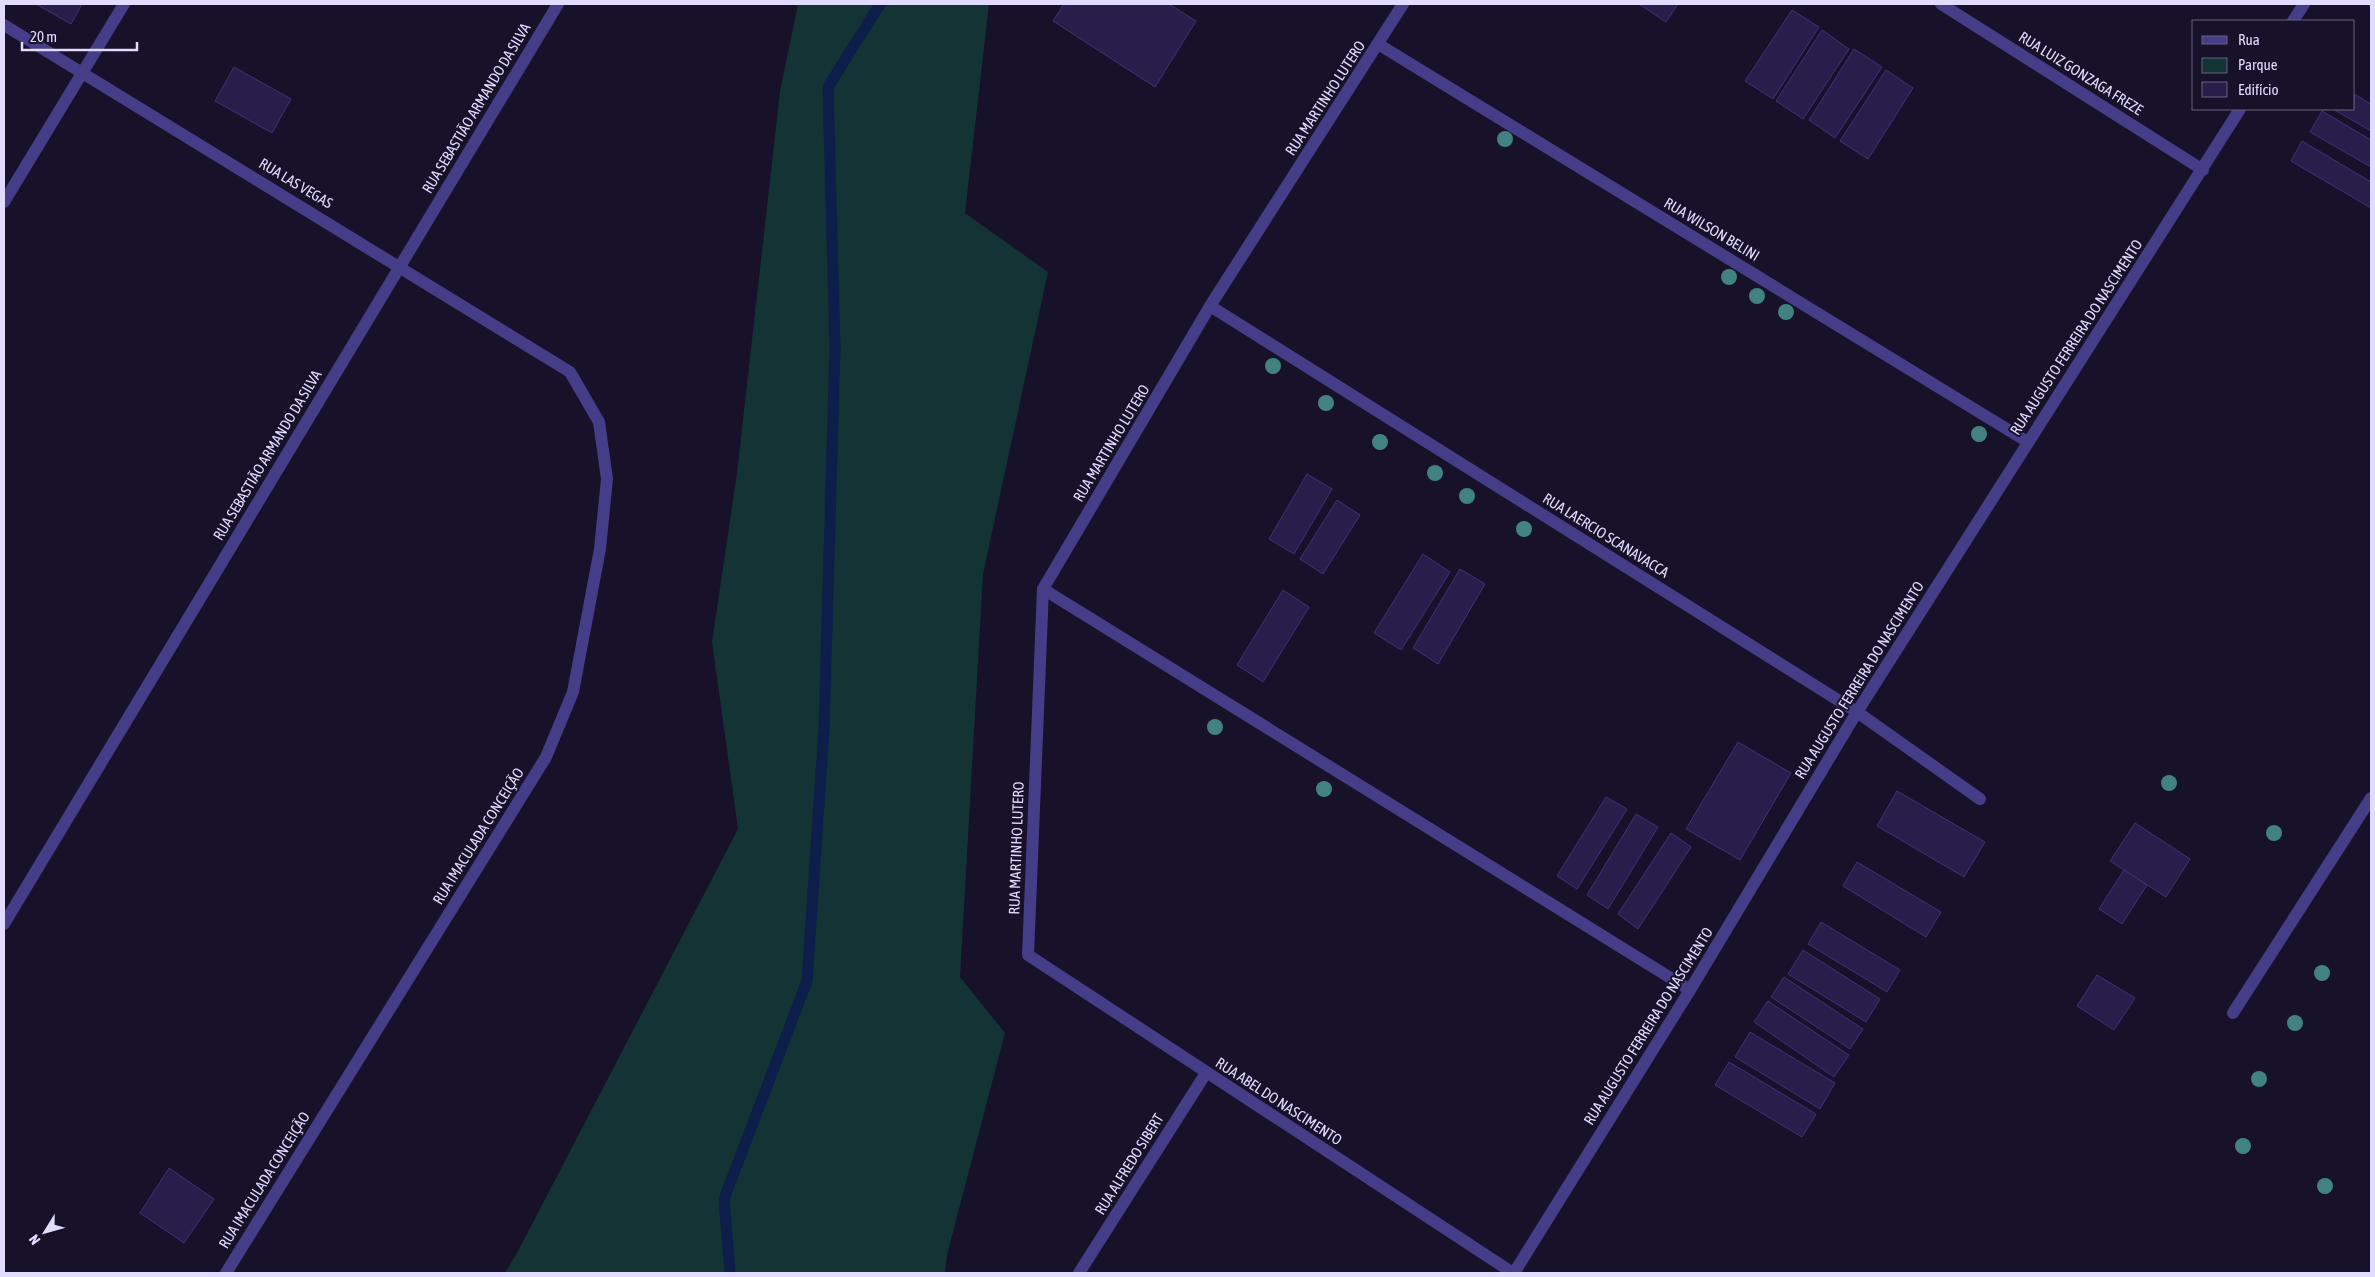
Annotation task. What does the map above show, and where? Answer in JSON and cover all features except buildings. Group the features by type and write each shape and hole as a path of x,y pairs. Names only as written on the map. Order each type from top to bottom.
{"street":[{"path":"4,202 124,4"},
{"name":"RUA SEBASTIÃO ARMANDO DA SILVA","path":"4,924 558,4"},
{"name":"RUA MARTINHO LUTERO","path":"1028,955 1043,589 1210,306 1404,4"},
{"name":"RUA LUIZ GONZAGA FREZE","path":"1941,4 2203,170"},
{"path":"2294,20 2304,4"},
{"name":"RUA LAS VEGAS","path":"4,25 400,266 570,372"},
{"name":"RUA WILSON BELINI","path":"1378,44 2028,442"},
{"name":"RUA AUGUSTO FERREIRA DO NASCIMENTO","path":"1513,1273 1690,990 1857,712 2239,110"},
{"name":"RUA LAERCIO SCANAVACCA","path":"1210,306 1857,712 1980,799"},
{"name":"RUA IMACULADA CONCEIÇÃO","path":"226,1273 546,757 573,692 600,549 607,478 599,422 570,372"},
{"path":"1043,589 1690,990"},
{"path":"2233,1013 2371,798"},
{"name":"RUA ABEL DO NASCIMENTO","path":"1028,955 1513,1273"},
{"name":"RUA ALFREDO SIBERT","path":"1079,1273 1206,1073"}],"green space":[{"path":"798,4 989,4 965,213 1048,272 983,574 960,977 1005,1033 947,1255 945,1273 505,1273 738,829 712,642 737,473 780,91"}],"waterway":[{"path":"730,1273 724,1199 807,981 824,729 835,348 828,87 880,4"}]}
